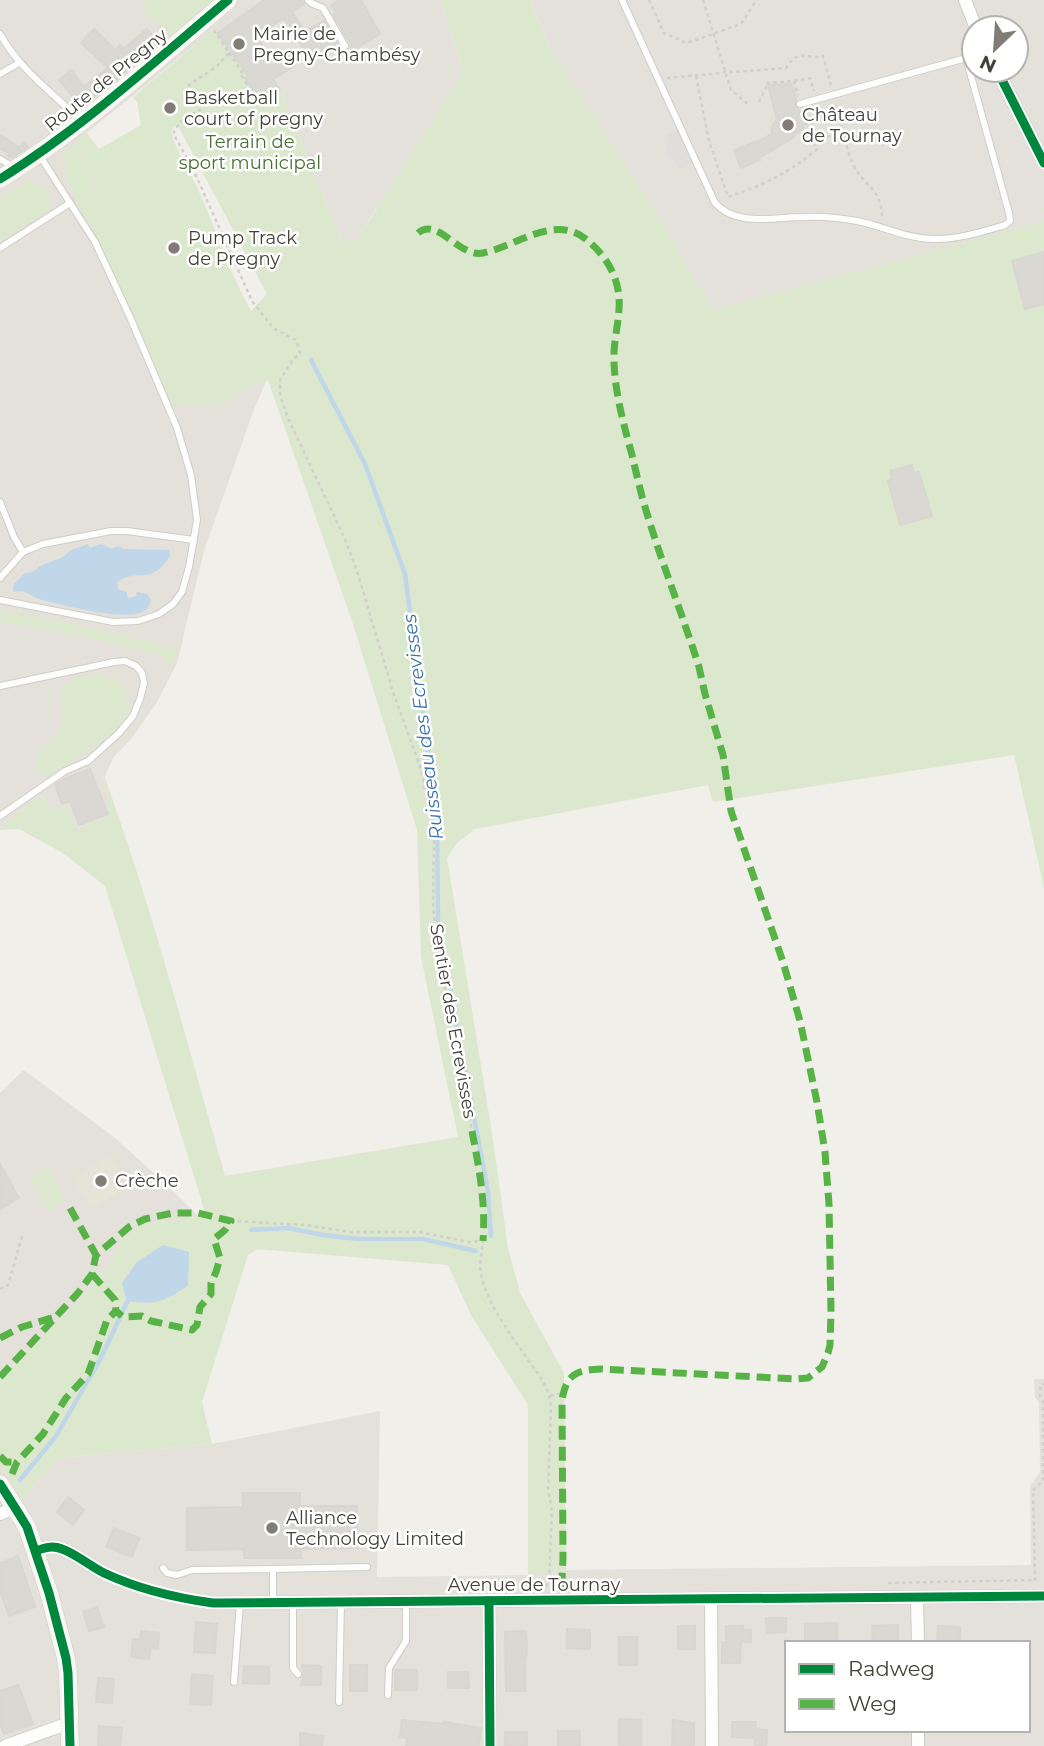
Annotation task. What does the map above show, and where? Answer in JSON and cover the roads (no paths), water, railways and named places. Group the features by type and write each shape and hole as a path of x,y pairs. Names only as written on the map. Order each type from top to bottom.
{"street":[{"name":"Route de Pregny","path":"0,179 38,154 122,90 228,0"},
{"path":"1005,84 1044,163"},
{"path":"0,1484 8,1510 27,1527 59,1625 66,1658 70,1746"},
{"name":"Avenue de Tournay","path":"36,1551 47,1547 61,1549 129,1583 161,1593 213,1603 1044,1596"},
{"path":"918,1597 918,1641"},
{"path":"710,1600 712,1746"},
{"path":"489,1601 490,1746"},
{"path":"5,1746 69,1723"}],"lane":[{"path":"309,0 323,8 345,46"},
{"path":"622,0 715,203 720,208 733,215 748,217 834,218 881,226 915,238 946,239 1005,225 1010,221 966,58 800,104"},
{"path":"0,34 19,63 82,121"},
{"path":"0,74 19,63"},
{"path":"0,600 113,622 128,623 148,619 179,597 186,580 197,520 191,475 177,428 130,317 95,242 38,154"},
{"path":"0,159 16,169"},
{"path":"0,248 69,203"},
{"path":"0,502 23,552"},
{"path":"0,578 23,552 43,544 111,531 194,540"},
{"path":"0,686 124,661 136,666 142,673 144,683 141,699 133,716 119,733 88,761 65,771 0,816"},
{"path":"163,1568 167,1573 177,1575 192,1570 367,1567"},
{"path":"273,1569 273,1603"},
{"path":"388,1695 389,1668 405,1641 406,1601"},
{"path":"339,1702 341,1602"},
{"path":"234,1682 240,1603"},
{"path":"293,1603 293,1668 298,1674"}],"water":[{"path":"88,544 89,548 101,544 112,549 117,546 124,549 169,550 170,556 156,571 117,582 118,589 127,592 130,598 136,596 137,592 147,594 151,600 146,610 121,615 76,608 39,599 24,592 14,592 14,584 25,573 33,572 71,550"},
{"path":"163,1245 189,1252 188,1286 156,1302 127,1302 122,1283 136,1263"}],"waterway":[{"name":"Ruisseau des Ecrevisses","path":"311,360 365,464 405,574 437,818 438,923 488,1192 491,1236"},
{"name":"Ruisseau des Ecrevisses","path":"251,1230 288,1228 359,1239 423,1239 476,1251"},
{"name":"Ruisseau des Ecrevisses","path":"20,1480 56,1436 101,1358 127,1302"}],"place":[{"name":"Mairie de Pregny-Chambésy","path":"239,44"},
{"name":"Basketball court of pregny","path":"170,108"},
{"name":"Château de Tournay","path":"788,125"},
{"name":"Pump Track de Pregny","path":"174,248"},
{"name":"Crèche","path":"101,1181"},
{"name":"Alliance Technology Limited","path":"272,1528"}],"park label":[{"name":"Terrain de sport municipal","path":"250,152"}]}
